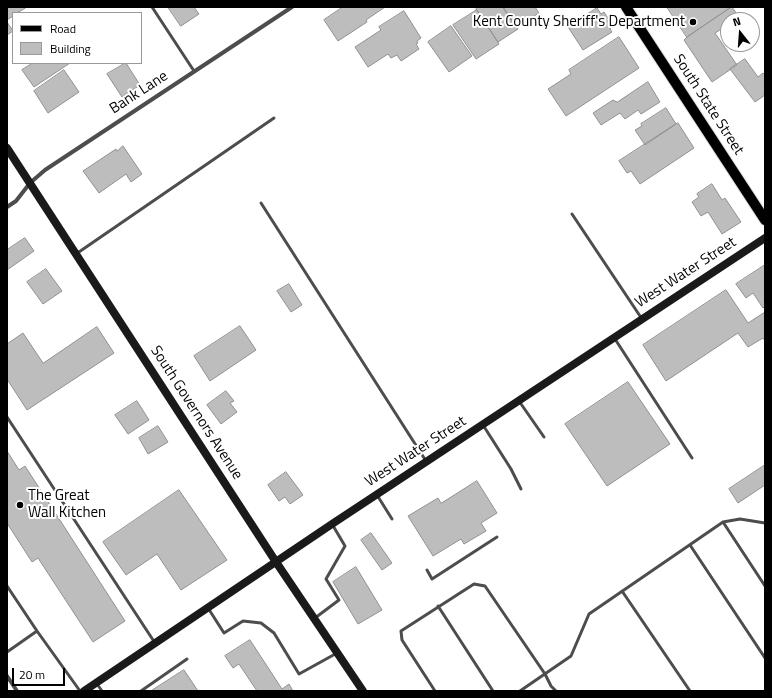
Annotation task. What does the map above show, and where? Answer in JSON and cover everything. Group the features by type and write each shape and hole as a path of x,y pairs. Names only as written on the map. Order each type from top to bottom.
{"main road":[{"name":"South State Street","path":"626,7 765,220"}],"street":[{"name":"Bank Lane","path":"7,207 16,201 30,183 45,170 292,7"},
{"name":"South Governors Avenue","path":"7,148 276,562 363,691"},
{"name":"West Water Street","path":"84,691 332,524 765,238"},
{"path":"7,676 17,691"}],"lane":[{"path":"152,7 194,71"},
{"path":"76,254 274,118"},
{"path":"261,203 426,462"},
{"path":"572,214 642,319"},
{"path":"614,338 692,458"},
{"path":"519,401 544,437"},
{"path":"7,417 155,643"},
{"path":"482,425 511,469 521,489"},
{"path":"376,495 392,518"},
{"path":"520,691 571,656 589,614 622,590 723,522 740,520 765,523"},
{"path":"723,522 765,586"},
{"path":"314,618 339,600 326,579 345,546 332,524"},
{"path":"426,570 432,579 497,537"},
{"path":"690,544 765,658"},
{"path":"435,691 402,640 401,631 474,584 485,586 545,674 551,686 556,691"},
{"path":"7,586 80,691"},
{"path":"622,590 690,691"},
{"path":"438,606 493,691"},
{"path":"208,608 224,633 243,622 261,623 274,633 299,674 337,653"},
{"path":"7,652 37,631"},
{"path":"141,691 187,660"},
{"path":"96,683 102,691"}],"building":[{"path":"7,7 27,7 19,12 12,12 12,17 7,20"},
{"path":"168,7 194,7 199,14 181,26"},
{"path":"343,7 385,7 366,20 367,22 338,41 324,20"},
{"path":"479,7 503,7 518,29 498,42 476,9"},
{"path":"503,7 535,7 539,13 516,27"},
{"name":"Kent County Sheriff's Department","path":"667,7 731,7 724,12 720,12 720,14 687,37"},
{"path":"732,7 736,12 724,12"},
{"path":"597,8 601,14 604,12 613,26 610,29 612,32 583,50 568,27"},
{"path":"477,10 499,44 476,59 453,25"},
{"path":"404,11 421,38 416,44 419,49 401,61 397,55 391,58 388,54 368,67 355,47 381,30 379,27"},
{"path":"720,15 720,30 715,33 720,40 720,52 728,52 737,65 712,82 684,40"},
{"path":"7,22 12,32 7,35"},
{"path":"451,26 472,56 449,72 428,42"},
{"path":"619,37 639,68 566,116 548,89 571,74 569,70"},
{"path":"745,59 758,77 763,73 765,75 765,95 755,102 730,69"},
{"path":"31,64 68,64 34,87 22,70"},
{"path":"127,64 140,85 122,97 107,74"},
{"path":"64,70 79,92 48,113 34,91"},
{"path":"648,82 660,102 641,114 638,110 625,119 620,113 601,125 593,113 613,100 617,102"},
{"path":"666,108 676,124 645,145 635,130 642,126 641,124"},
{"path":"678,123 694,148 640,184 631,171 627,173 619,161"},
{"path":"123,146 142,174 131,182 126,174 99,193 83,171"},
{"path":"712,184 722,200 725,198 741,222 722,234 708,212 701,216 692,202 699,197 697,194"},
{"path":"25,238 34,251 7,270 7,250"},
{"path":"765,265 765,306 763,308 753,293 746,298 736,284"},
{"path":"46,269 62,291 43,304 27,282"},
{"path":"289,284 302,305 291,312 277,291"},
{"path":"726,290 748,323 765,312 765,341 763,338 748,347 738,333 666,381 643,345"},
{"path":"240,326 256,350 210,381 194,356"},
{"path":"97,327 114,353 27,410 7,379 7,344 23,333 43,363"},
{"path":"628,382 670,444 607,486 565,424"},
{"path":"226,391 234,401 230,403 237,412 221,424 207,405"},
{"path":"137,401 149,420 128,434 115,415"},
{"path":"158,426 168,442 148,454 139,438"},
{"path":"7,451 19,470 25,466 125,621 93,642 38,558 32,562 7,523"},
{"path":"765,465 765,485 738,503 729,489"},
{"path":"286,472 303,495 290,504 285,497 279,501 268,485"},
{"path":"477,481 497,513 481,523 486,531 464,544 461,539 433,556 408,516 438,498 441,503"},
{"path":"179,490 227,560 181,590 157,554 126,575 103,542"},
{"path":"371,533 392,563 382,570 361,540"},
{"path":"356,567 382,610 358,624 333,582"},
{"path":"250,640 282,689 289,684 293,691 257,691 239,664 233,668 225,656"},
{"path":"184,670 198,691 151,691"}],"place":[{"name":"Kent County Sheriff's Department","path":"693,22"},
{"name":"The Great Wall Kitchen","path":"20,505"}]}
